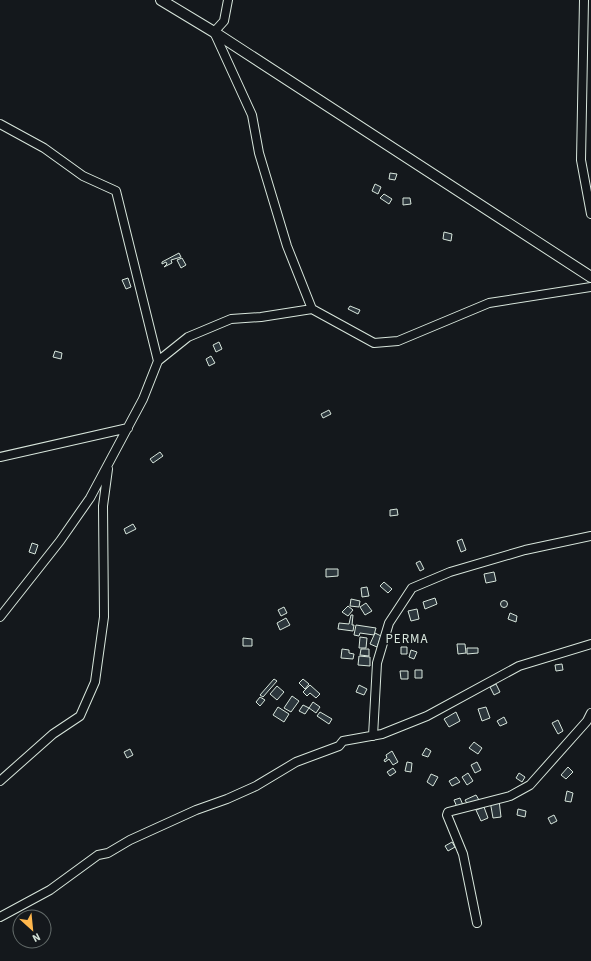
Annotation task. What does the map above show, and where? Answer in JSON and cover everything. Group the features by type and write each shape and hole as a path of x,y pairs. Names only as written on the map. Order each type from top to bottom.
{"street":[{"path":"161,0 214,32 591,277"},
{"path":"214,32 224,21 228,0"},
{"path":"584,0 581,160 591,214"},
{"path":"214,32 252,115 259,154 287,246 312,309"},
{"path":"0,124 44,148 83,176 116,191 158,361"},
{"path":"0,617 60,541 90,498 143,399 158,361 188,337 231,319 261,317 312,309 374,343 398,341 489,303 591,287"},
{"path":"0,457 128,428"},
{"path":"0,781 52,734 80,716 95,682 104,617 102,506 109,464"},
{"path":"373,736 377,663 389,622 412,588 450,572 502,556 591,536"},
{"path":"0,917 50,890 98,855 108,853 130,840 196,810 227,799 256,786 296,762 339,746 343,741 382,734 427,716 519,666 591,644"},
{"path":"477,923 463,854 447,815 448,812 510,796 530,786 586,721 591,713"}],"building":[{"path":"390,173 397,174 395,180 389,179"},
{"path":"375,184 381,187 378,194 372,191"},
{"path":"384,194 392,199 389,204 380,198"},
{"path":"403,198 410,198 411,204 403,205"},
{"path":"444,232 452,234 451,241 443,239"},
{"path":"179,253 181,257 171,260 172,263 164,267 167,264 166,262 162,264 162,262"},
{"path":"182,258 186,265 181,268 177,260"},
{"path":"128,278 131,287 126,289 122,280"},
{"path":"350,306 360,310 358,314 348,309"},
{"path":"219,342 222,349 216,352 213,345"},
{"path":"55,351 62,353 61,359 53,357"},
{"path":"211,356 215,363 209,366 206,359"},
{"path":"329,410 331,414 323,418 321,414"},
{"path":"160,452 163,456 153,463 150,459"},
{"path":"397,509 398,515 390,516 390,510"},
{"path":"133,524 136,529 126,534 124,529"},
{"path":"462,539 466,550 461,552 457,541"},
{"path":"32,543 38,545 35,554 29,552"},
{"path":"420,561 424,569 420,571 416,563"},
{"path":"326,569 338,569 338,576 326,577"},
{"path":"494,572 496,581 486,583 484,574"},
{"path":"384,582 392,589 388,593 380,586"},
{"path":"367,587 369,596 362,597 361,588"},
{"path":"435,598 437,604 425,609 423,602"},
{"path":"351,599 360,601 359,607 350,606"},
{"path":"504,600 507,601 507,607 504,608 501,607 500,604 501,601"},
{"path":"366,603 372,611 365,615 360,607"},
{"path":"348,606 353,610 348,616 342,612"},
{"path":"284,607 287,613 281,616 278,610"},
{"path":"417,609 419,619 411,621 408,611"},
{"path":"510,613 517,616 516,622 508,619"},
{"path":"351,615 353,615 353,631 338,629 339,623 349,624"},
{"path":"286,618 290,625 280,630 277,623"},
{"path":"356,625 376,628 374,635 360,633 359,636 354,635"},
{"path":"375,633 381,636 377,647 370,644"},
{"path":"360,637 367,638 366,648 359,648"},
{"path":"243,638 252,639 252,646 243,646"},
{"path":"457,644 465,644 466,653 458,654"},
{"path":"401,647 407,647 407,654 401,654"},
{"path":"467,648 478,648 478,653 467,654"},
{"path":"342,649 349,650 349,653 354,654 353,659 341,658"},
{"path":"361,649 369,649 369,656 360,655"},
{"path":"411,650 417,652 414,659 409,657"},
{"path":"359,656 370,657 370,666 358,665"},
{"path":"562,664 563,670 556,671 555,665"},
{"path":"415,670 422,670 422,678 415,678"},
{"path":"400,671 408,671 408,679 401,679"},
{"path":"274,679 277,681 263,697 260,695"},
{"path":"303,679 309,684 305,689 299,683"},
{"path":"496,684 500,692 494,695 490,687"},
{"path":"310,685 320,694 316,698 310,693 307,696 303,692"},
{"path":"359,685 367,689 364,695 356,692"},
{"path":"277,686 284,692 277,700 270,694"},
{"path":"292,696 299,701 291,712 284,708"},
{"path":"260,697 265,700 260,706 256,702"},
{"path":"313,702 320,707 316,713 309,708"},
{"path":"303,705 309,708 305,714 299,711"},
{"path":"278,707 289,714 284,722 273,715"},
{"path":"486,707 490,718 482,721 478,709"},
{"path":"320,712 332,719 329,724 317,716"},
{"path":"456,712 460,721 449,727 444,719"},
{"path":"504,717 507,723 500,726 497,721"},
{"path":"558,720 563,731 558,734 552,723"},
{"path":"474,742 482,748 478,754 469,748"},
{"path":"426,748 431,751 428,757 422,755"},
{"path":"130,749 133,755 127,758 124,752"},
{"path":"392,751 398,762 393,765 389,759 385,762 384,760 387,758 386,755"},
{"path":"407,762 412,763 411,772 405,771"},
{"path":"477,762 481,770 475,773 471,765"},
{"path":"568,767 573,772 566,779 561,775"},
{"path":"393,768 396,772 390,776 387,772"},
{"path":"468,773 473,781 467,785 462,777"},
{"path":"519,773 525,777 522,782 516,778"},
{"path":"431,774 438,777 433,786 427,782"},
{"path":"456,777 460,782 452,786 449,781"},
{"path":"567,791 573,793 571,802 565,801"},
{"path":"476,795 479,800 468,805 465,800"},
{"path":"460,798 463,805 457,807 454,800"},
{"path":"499,800 501,817 493,818 490,801"},
{"path":"484,807 488,818 481,821 476,810"},
{"path":"518,809 526,811 525,817 517,815"},
{"path":"554,815 557,821 551,824 548,818"},
{"path":"452,842 455,847 448,851 445,846"}],"district":[{"name":"PERMA","path":"407,639"}]}
